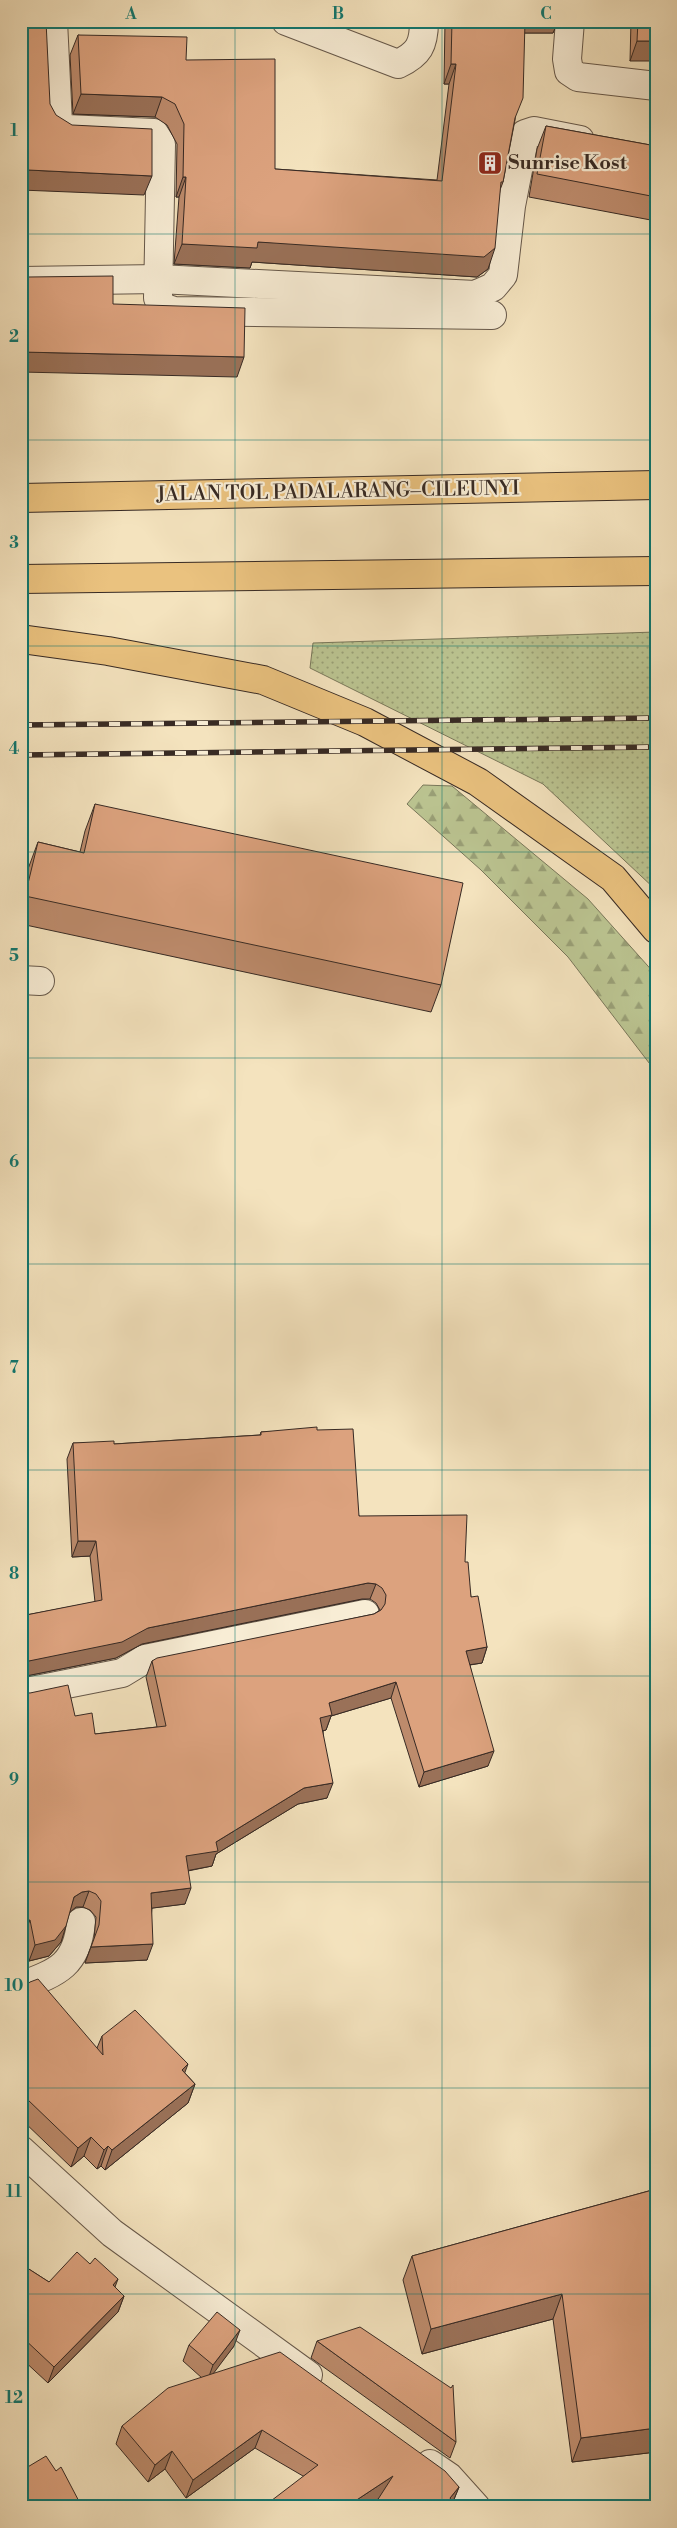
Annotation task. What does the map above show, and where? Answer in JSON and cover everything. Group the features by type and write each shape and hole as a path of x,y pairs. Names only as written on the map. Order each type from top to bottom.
{"highway":[{"name":"JALAN TOL PADALARANG–CILEUNYI","path":"21,498 656,486"},
{"path":"21,579 656,571"},
{"path":"21,639 108,652 263,680 365,722 478,782 613,878 656,929"}],"street":[{"path":"53,21 58,123 66,129 154,132 161,144 158,298 162,307 174,311 492,315"},
{"path":"286,21 398,64 413,56 424,37 424,21"},
{"path":"570,21 567,59 569,71 578,77 656,86"},
{"path":"21,282 159,279 475,295 493,287 503,275 512,206 525,134 534,131 600,144"},
{"path":"21,1693 122,1673 145,1659 365,1614"},
{"path":"21,1986 53,1974 64,1966 74,1951 81,1922"},
{"path":"21,2150 112,2233 329,2390"},
{"path":"409,2448 449,2477 476,2507"}],"green space":[{"path":"656,632 656,890 543,784 310,668 313,643"},
{"path":"423,785 452,786 588,899 656,975 656,1072 568,957 481,870 407,804"}],"building":[{"path":"21,21 46,21 50,104 56,115 72,125 152,129 152,176 28,170 26,246 21,249"},
{"path":"452,21 525,21 523,98 515,118 503,182 501,182 495,248 484,257 258,242 257,248 182,244 186,177 183,177 184,124 175,104 162,97 81,94 78,35 187,37 186,60 275,59 275,169 442,181 456,64 451,64"},
{"path":"638,21 656,21 656,41 637,41"},
{"path":"546,126 656,146 656,197 537,174"},
{"path":"21,275 28,277 113,276 113,304 245,308 244,357 21,352"},
{"path":"95,804 463,883 441,985 25,896 38,842 84,853"},
{"path":"317,1427 317,1430 353,1429 359,1516 467,1515 465,1562 468,1562 471,1597 478,1596 487,1647 466,1651 494,1751 424,1772 396,1682 329,1703 332,1715 320,1718 333,1783 304,1788 216,1842 218,1851 186,1856 191,1888 151,1893 153,1944 91,1947 99,1925 101,1901 96,1894 89,1891 82,1892 74,1897 66,1926 55,1940 35,1945 30,1920 21,1921 21,1692 30,1693 68,1685 75,1716 92,1713 95,1734 166,1726 152,1661 157,1658 374,1614 381,1610 385,1604 386,1595 382,1588 376,1584 368,1583 148,1628 122,1642 21,1663 21,1616 102,1600 96,1541 78,1541 73,1443 114,1441 114,1444 261,1435 261,1432"},
{"path":"38,1979 103,2055 102,2036 135,2010 188,2064 182,2070 195,2084 112,2150 108,2146 104,2150 91,2137 78,2148 27,2099 25,2100 21,2096 21,1989"},
{"path":"656,2189 656,2428 581,2438 562,2294 431,2329 412,2256"},
{"path":"21,2212 28,2220 21,2225"},
{"path":"77,2252 90,2264 95,2258 118,2279 113,2285 124,2296 54,2367 21,2336 21,2264 49,2282"},
{"path":"217,2312 240,2330 213,2365 189,2345"},
{"path":"360,2327 451,2388 453,2385 456,2442 317,2341"},
{"path":"280,2352 445,2471 459,2487 450,2498 455,2507 373,2507 393,2476 346,2507 263,2507 318,2465 262,2430 193,2480 172,2451 155,2465 122,2426 168,2388"},
{"path":"46,2456 56,2471 61,2467 82,2507 21,2507 21,2471"}],"railway":[{"path":"21,725 656,718"},
{"path":"21,755 656,747"}],"place":[{"name":"Sunrise Kost","path":"490,163"}]}
